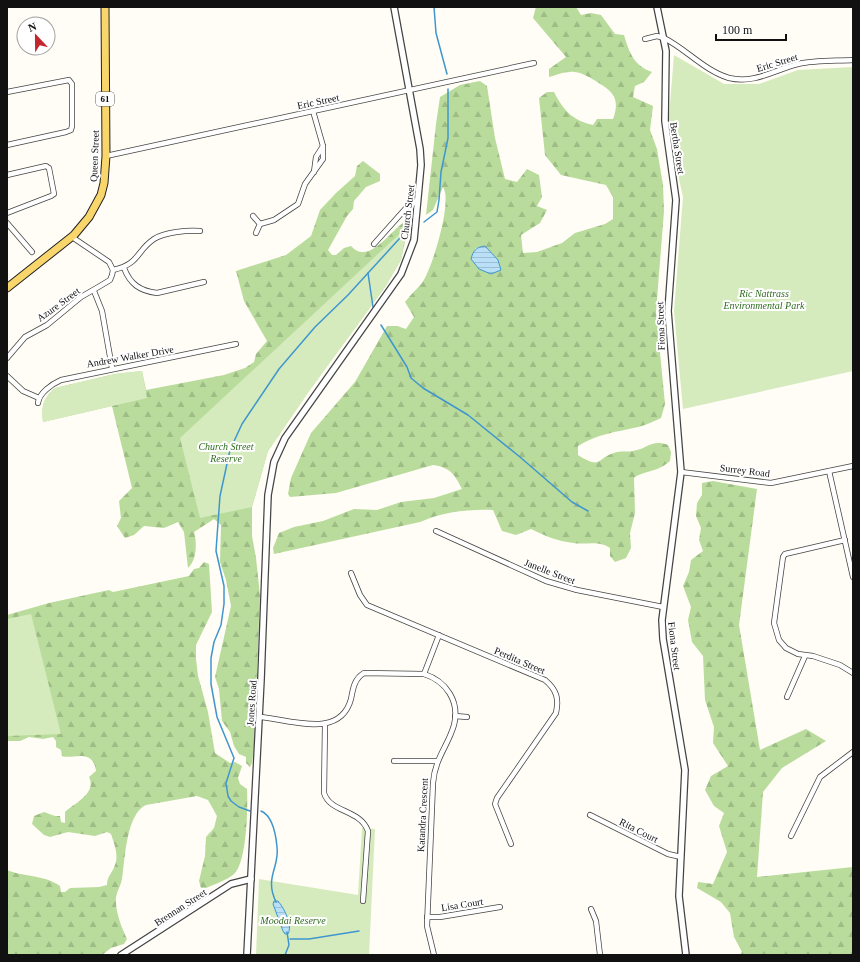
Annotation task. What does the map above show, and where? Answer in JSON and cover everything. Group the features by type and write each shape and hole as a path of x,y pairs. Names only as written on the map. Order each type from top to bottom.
{"main road":[{"name":"Queen Street","path":"7,288 72,237 97,206 104,183 106,156 105,7"}],"street":[{"name":"Church Street","path":"278,453 295,422 394,287 401,274 414,240 420,149 394,7"},
{"name":"Bertha Street","path":"657,7 664,38 667,62 665,121 676,200 668,291"},
{"path":"645,39 657,36 664,38"},
{"name":"Eric Street","path":"664,38 717,73 728,78 742,80 769,75 797,64 853,60"},
{"name":"Eric Street","path":"106,156 534,63"},
{"path":"7,92 69,80 72,84 71,130 7,145"},
{"path":"260,224 274,220 298,204 305,184 314,172 316,157 323,146 313,111"},
{"path":"7,175 46,166 49,168 54,190 54,194 51,196 7,213"},
{"path":"374,244 407,207 417,201"},
{"path":"253,216 260,224"},
{"path":"7,223 32,252"},
{"path":"256,233 260,224"},
{"path":"72,237 109,262 113,270 124,268 130,264 154,239 187,230 200,231"},
{"path":"124,268 128,279 135,286 149,292 157,293 204,282"},
{"name":"Azure Street","path":"7,358 25,337 47,326 82,296 94,291 110,280 113,270"},
{"path":"94,291 102,311 112,368"},
{"name":"Fiona Street","path":"668,291 668,332 681,472 664,607 663,639 685,770 679,896 686,955"},
{"name":"Andrew Walker Drive","path":"7,376 23,391 39,401 54,384 61,380 112,368 150,363 236,344"},
{"name":"Jones Road","path":"247,955 268,495 271,476 278,453"},
{"name":"Surrey Road","path":"681,472 771,483 853,466"},
{"path":"829,471 853,577"},
{"name":"Janelle Street","path":"436,531 443,536 546,581 577,590 664,607"},
{"path":"844,540 789,552 783,557 774,623 779,640 786,648 805,656 813,656 840,665 853,673"},
{"name":"Perdita Street","path":"351,573 360,595 367,605 545,680 552,686 557,697 556,713 497,798 495,804 511,844"},
{"path":"424,674 439,635"},
{"path":"787,697 805,656"},
{"name":"Katandra Crescent","path":"325,724 338,720 344,715 349,707 356,681 364,673 424,674 432,677 446,687 452,696 455,707 454,725 437,762 432,783 427,926 434,955"},
{"path":"455,716 467,717"},
{"path":"259,717 325,724 324,793 326,799 330,804 343,809 363,821 368,831 363,901"},
{"path":"791,836 820,777 853,752"},
{"path":"394,761 437,762"},
{"name":"Rita Court","path":"590,815 668,854 681,857"},
{"name":"Brennan Street","path":"121,955 231,884 251,879"},
{"name":"Lisa Court","path":"427,917 440,917 500,908"},
{"path":"591,909 596,921 600,955"}],"green space":[{"path":"536,7 576,7 581,15 591,13 601,15 615,34 624,35 633,58 641,66 652,72 644,82 635,86 633,97 653,106 650,130 657,149 663,185 664,211 656,312 665,404 661,418 641,426 600,436 578,446 578,455 586,460 596,462 610,454 617,452 638,450 657,443 668,445 671,452 670,461 656,470 638,475 634,478 635,513 630,533 631,548 626,558 615,562 610,556 610,548 601,544 562,541 531,529 516,535 502,531 493,510 484,510 447,514 420,522 274,554 273,548 279,533 294,527 323,521 354,509 377,510 401,502 434,498 462,489 451,472 439,466 433,465 336,493 290,497 288,494 291,478 311,433 355,382 387,326 397,326 406,329 414,317 405,302 422,283 431,264 440,235 445,206 443,187 433,210 426,215 440,97 460,85 480,81 487,86 495,138 505,179 517,182 527,169 539,175 542,197 537,206 547,210 540,223 521,235 523,253 537,252 562,243 575,233 605,224 613,219 613,197 606,185 561,175 545,155 539,98 547,92 554,92 569,114 579,120 593,125 597,119 613,119 616,105 615,100 610,91 585,75 567,72 549,77 549,69 566,57 533,18","holes":["476,248 492,253 500,267 479,269 471,259"]},
{"name":"Ric Nattrass Environmental Park","path":"674,55 724,84 759,84 798,70 853,67 853,371 683,409 674,311 683,197 668,129"},
{"path":"363,161 380,174 380,181 366,187 354,201 353,209 347,216 328,250 332,255 336,255 344,248 351,246 358,251 365,252 380,244 406,221 408,222 405,242 401,260 385,287 309,391 268,451 252,507 252,536 260,596 254,748 250,767 246,763 246,757 239,754 234,746 230,732 222,721 219,689 215,677 231,606 226,580 220,562 221,525 214,519 194,532 196,551 191,565 188,568 184,532 178,522 164,528 144,526 134,535 125,538 117,526 121,518 119,501 132,488 112,406 43,422 42,412 45,399 55,388 115,374 142,371 146,390 224,375 245,368 254,362 256,354 267,341 244,301 236,271 286,255 311,236 320,210 355,176 357,166"},
{"name":"Church Street Reserve","path":"407,227 401,260 385,287 309,391 268,451 252,507 200,518 180,438"},
{"path":"142,371 147,398 43,422 42,412 45,399 55,388 115,374"},
{"path":"713,481 757,489 739,625 760,750 806,729 826,741 782,768 763,792 757,877 853,867 853,955 740,955 742,952 734,937 730,913 721,902 697,888 698,882 713,884 727,852 719,826 724,813 714,806 705,790 711,776 728,766 713,743 714,727 705,700 703,656 692,642 688,620 691,607 683,586 689,572 691,560 703,551 699,540 701,528 696,516 697,503 702,495 702,483"},
{"path":"204,562 209,564 212,612 196,645 196,659 198,676 208,712 215,753 230,763 235,762 242,766 238,778 240,784 247,789 246,834 242,858 238,868 234,874 221,882 206,888 201,888 199,881 205,856 206,837 214,828 217,816 208,800 197,796 146,805 139,810 130,827 122,879 116,897 117,913 127,939 124,944 111,948 102,955 7,955 7,870 54,882 60,886 61,892 65,892 70,888 99,887 107,885 116,861 116,849 111,834 107,832 95,836 68,832 50,837 44,835 32,824 34,816 44,812 55,816 60,816 61,822 65,823 65,812 88,793 91,783 89,777 96,771 91,759 81,756 62,756 61,750 56,747 56,741 53,737 43,739 29,737 20,741 7,741 7,615 49,603 109,590 113,592 189,576 194,569 199,568"},
{"path":"31,614 61,734 7,736 7,619"},
{"name":"Moodai Reserve","path":"362,828 375,829 369,955 256,955 259,879 358,895"}],"water":[{"path":"485,246 498,260 501,270 491,274 479,269 471,259 475,250 479,247"},
{"path":"274,901 278,901 289,921 288,934 285,934 283,931 273,904"}],"waterway":[{"path":"434,7 436,33 447,74"},
{"path":"424,222 437,212 441,172 448,138 448,89"},
{"path":"250,811 239,807 231,801 228,796 226,783 234,758 217,717 211,684 211,658 214,642 221,625 224,604 224,586 216,551 220,496 230,450 242,424 279,369 315,327 348,295 410,227"},
{"path":"368,273 373,307"},
{"path":"381,325 407,367 411,378 423,388 468,415 572,502 588,511"},
{"path":"261,811 271,822 276,837 277,854 272,879 273,893 276,902"},
{"path":"290,939 309,939 359,931"},
{"path":"285,955 289,945 287,932"}]}
